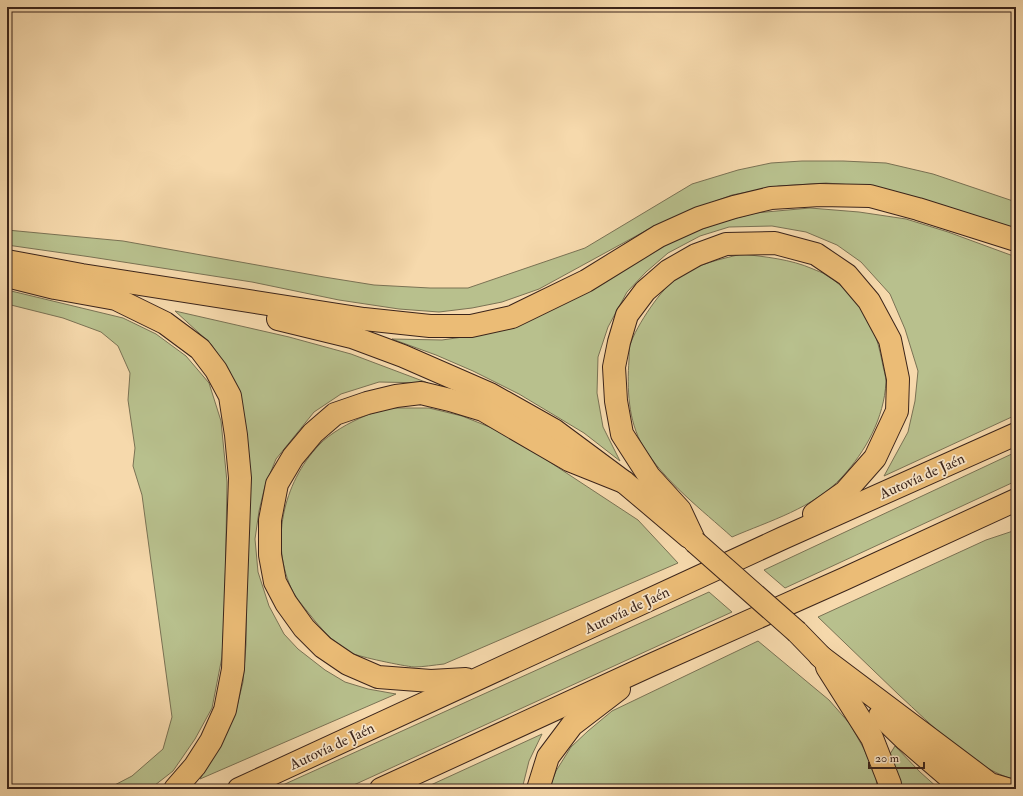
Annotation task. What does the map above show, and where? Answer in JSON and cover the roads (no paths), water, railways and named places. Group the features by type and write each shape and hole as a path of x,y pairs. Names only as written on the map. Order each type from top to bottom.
{"highway":[{"path":"7,261 82,275 364,319 430,326 470,326 512,317 586,281 659,236 699,218 734,207 771,198 820,194 870,196 918,209 1016,240"},
{"path":"695,542 680,510 649,476 622,434 616,400 614,367 619,342 628,315 645,291 668,271 696,256 726,244 775,243 816,254 847,275 869,301 890,340 892,347 898,379 897,411 875,458 845,492 783,538"},
{"path":"82,275 352,336 403,356 490,394 554,430 624,482 695,542 797,632 906,740 963,789"},
{"path":"7,276 55,288 116,299 165,322 200,349 216,370 230,396 236,435 240,478 233,669 225,710 211,741 195,766 175,789"},
{"path":"480,678 431,681 378,677 348,664 323,647 304,628 286,604 275,582 270,555 270,520 277,484 293,457 313,433 335,414 367,403 396,396 421,393 483,410 569,460 624,482"},
{"name":"Autovía de Jaén","path":"239,789 783,538 1016,434"},
{"path":"381,789 1016,500"},
{"path":"994,510 1016,510"},
{"path":"820,656 872,738 890,784 890,789"},
{"path":"820,656 990,784 1007,789"},
{"path":"538,789 548,757 572,725 651,665"}]}
